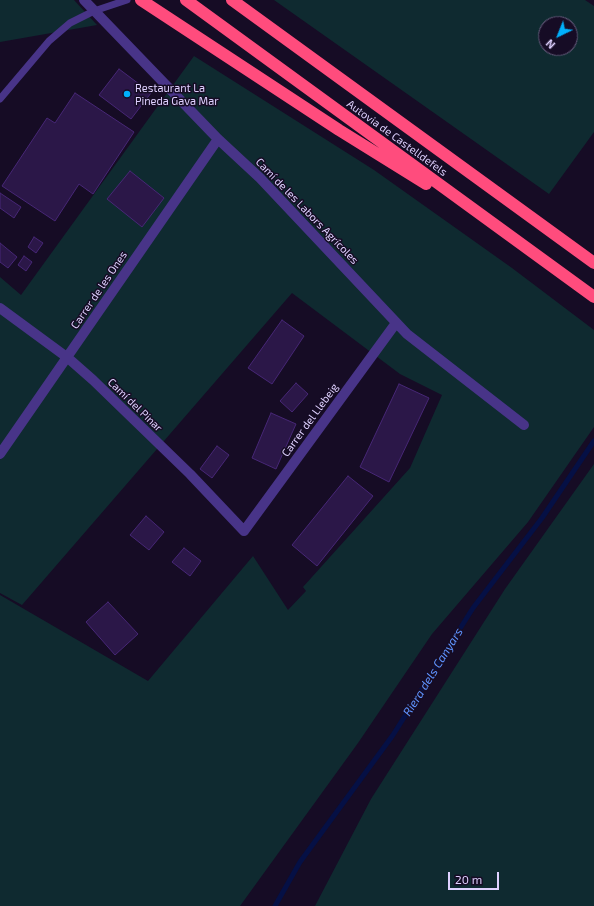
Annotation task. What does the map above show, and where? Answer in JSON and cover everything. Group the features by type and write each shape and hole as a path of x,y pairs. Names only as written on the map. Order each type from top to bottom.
{"highway":[{"path":"141,0 332,126 499,229"},
{"name":"Autovia de Castelldefels","path":"186,0 594,297"},
{"name":"Autovia de Castelldefels","path":"232,0 594,263"}],"street":[{"name":"Camí de les Labors Agrícoles","path":"84,0 218,138 260,178 396,323 524,425"},
{"name":"Carrer de les Ones","path":"0,454 68,358 218,138"},
{"name":"Camí del Pinar","path":"0,308 68,358 190,474 244,531"},
{"name":"Carrer del Llebeig","path":"244,531 396,323"}],"lane":[{"path":"0,100 49,41 70,23 94,11 127,0"}],"green space":[{"path":"0,0 74,0 97,25 0,42"},
{"path":"274,0 585,0 594,6 594,132 549,194"},
{"path":"194,56 374,170 512,268 594,330 594,427 528,522 432,634 358,743 240,906 0,906 0,595 148,681 253,556 288,610 306,591 303,587 410,468 442,395 400,374 292,293 22,605 0,593 0,277 21,295"},
{"path":"594,464 594,906 315,906 371,799 505,589"}],"building":[{"path":"119,69 151,93 131,119 99,95"},
{"path":"75,93 134,132 93,194 79,184 55,221 2,186 47,118 55,123"},
{"path":"130,171 164,198 142,227 107,199"},
{"path":"0,193 21,207 14,218 0,208"},
{"path":"34,237 43,243 36,253 28,247"},
{"path":"0,243 17,257 8,268 0,262"},
{"path":"24,256 32,262 26,271 18,265"},
{"path":"282,320 304,336 272,384 248,368"},
{"path":"296,383 308,394 292,412 280,401"},
{"path":"399,384 429,398 389,482 360,467"},
{"path":"271,413 296,424 276,469 252,458"},
{"path":"217,446 229,455 212,478 200,469"},
{"path":"348,476 373,496 317,566 292,545"},
{"path":"146,516 164,532 149,550 130,535"},
{"path":"184,548 201,561 190,576 172,562"},
{"path":"108,602 138,634 115,655 86,622"}],"waterway":[{"name":"Riera dels Canyars","path":"275,906 300,862 393,735 473,608 542,518 594,441"}],"place":[{"name":"Restaurant La Pineda Gava Mar","path":"127,94"}]}
